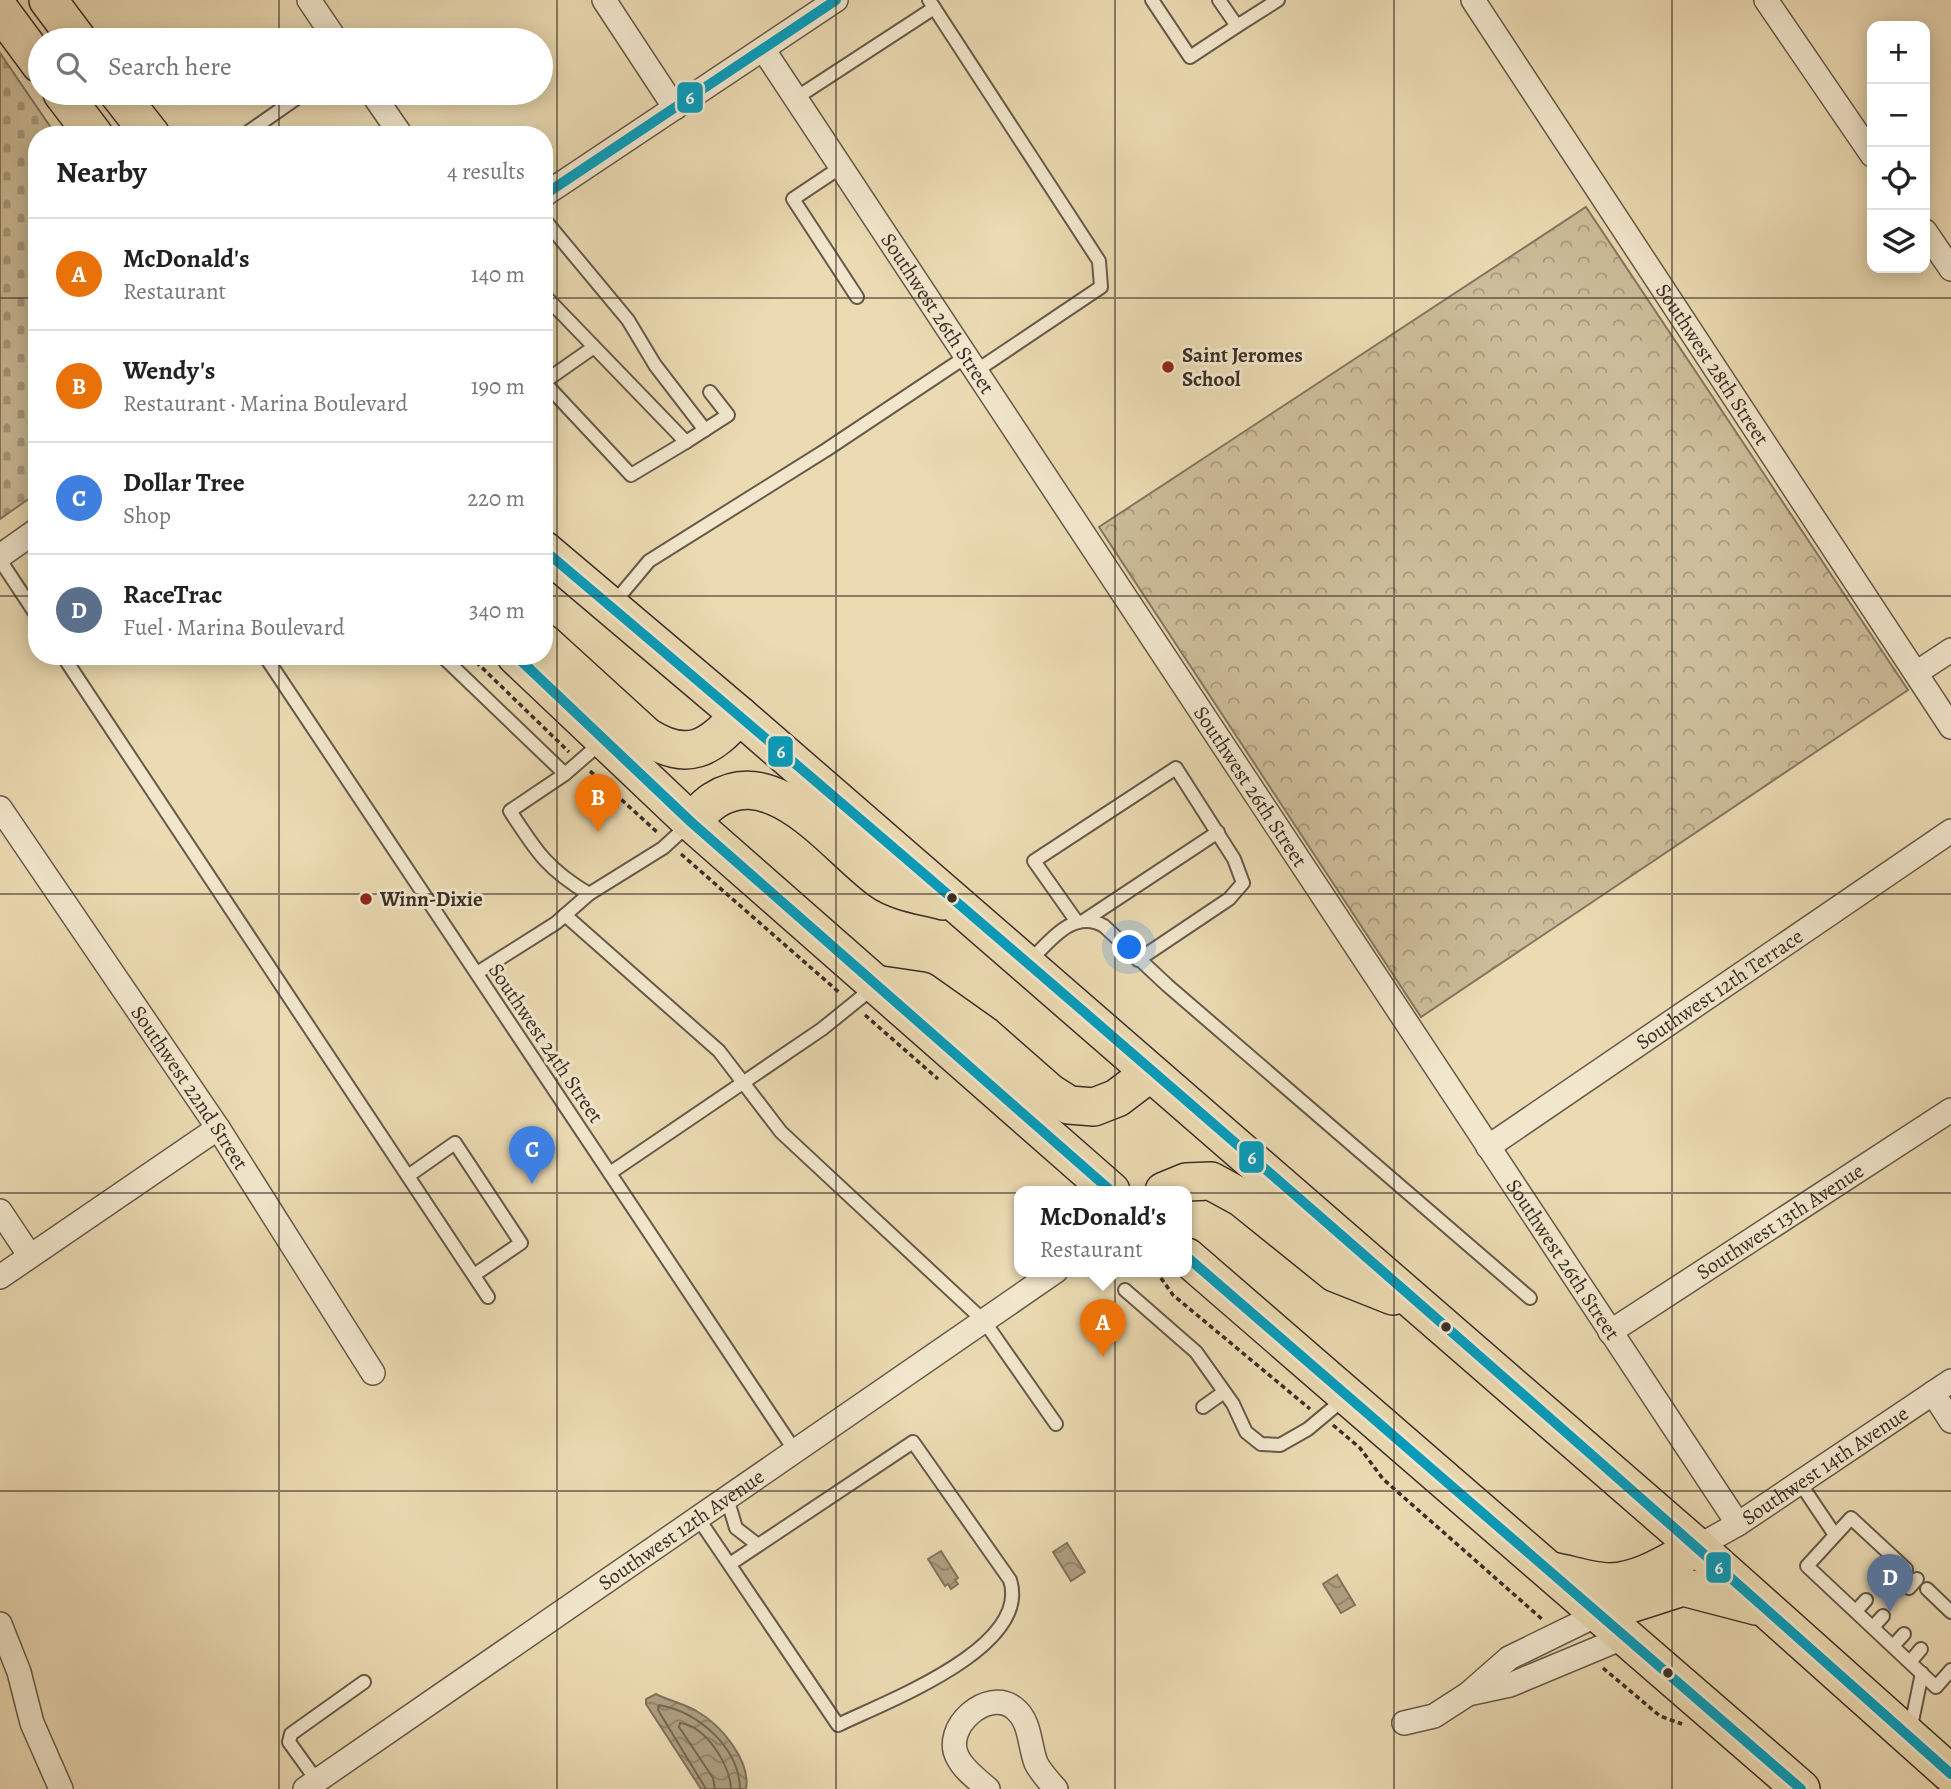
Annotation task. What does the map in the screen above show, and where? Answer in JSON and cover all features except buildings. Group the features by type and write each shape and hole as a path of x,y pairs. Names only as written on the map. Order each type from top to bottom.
{"main road":[{"path":"48,0 69,28"},
{"path":"0,10 28,48"},
{"path":"71,105 87,126"},
{"path":"127,105 144,126"},
{"path":"553,558 739,715 1697,1547 1951,1774"},
{"path":"553,651 646,737 664,746 687,750 705,747 720,737 739,715"},
{"path":"525,665 691,822 1105,1186"},
{"path":"691,822 714,800 733,792 757,790 789,802 884,883 958,906"},
{"path":"877,984 922,991 984,1035 1050,1093 1069,1104 1094,1107 1117,1098 1150,1073"},
{"path":"1176,1186 1186,1182 1211,1181 1242,1198 1335,1273 1417,1305"},
{"path":"1192,1262 1335,1407 1550,1570 1801,1789"},
{"path":"1550,1570 1608,1582 1625,1580 1643,1575 1697,1547"},
{"path":"1612,1626 1683,1587 1764,1608"}],"street":[{"path":"309,0 328,28"},
{"path":"604,0 675,108"},
{"path":"553,189 836,0"},
{"name":"Southwest 28th Street","path":"1473,0 1951,727"},
{"path":"1766,0 1867,148"},
{"name":"Southwest 26th Street","path":"763,49 1738,1524"},
{"path":"380,105 395,126"},
{"path":"1930,238 1951,269"},
{"path":"0,558 28,537"},
{"path":"1916,673 1951,650"},
{"name":"Southwest 22nd Street","path":"0,808 218,1128 373,1373"},
{"name":"Southwest 12th Terrace","path":"1488,1147 1951,831"},
{"name":"Southwest 13th Avenue","path":"1610,1332 1951,1110"},
{"path":"0,1277 218,1128"},
{"path":"0,1212 30,1256"},
{"name":"Southwest 12th Avenue","path":"314,1786 1047,1277"},
{"path":"1942,1387 1951,1421"},
{"name":"Southwest 14th Avenue","path":"1697,1547 1738,1524 1942,1387"},
{"path":"0,1625 19,1672 32,1723 61,1789"},
{"path":"1404,1723 1434,1716 1468,1694 1509,1658 1560,1634 1612,1626"},
{"path":"1468,1694 1510,1685 1584,1653 1612,1626"},
{"path":"988,1789 958,1759 954,1740 961,1722 968,1714 988,1705 1005,1703 1013,1707 1026,1723 1036,1762 1056,1789"}],"lane":[{"path":"1152,0 1190,57 1278,0"},
{"path":"1219,0 1237,26"},
{"path":"610,607 649,561 826,450 1101,287 1099,261 932,4 796,98"},
{"path":"257,126 287,105"},
{"path":"841,167 793,199 857,297"},
{"path":"553,230 628,320 655,365 705,430"},
{"path":"553,304 686,442"},
{"path":"553,376 594,347"},
{"path":"553,392 631,475 729,415 710,392"},
{"path":"0,558 28,594"},
{"path":"70,665 488,1297"},
{"name":"Southwest 24th Street","path":"271,665 796,1451"},
{"path":"451,665 565,774"},
{"path":"589,894 560,876 541,859 510,811 565,774 604,741"},
{"path":"1138,960 1229,899 1243,883 1234,859 1176,768 1034,861 1081,921 1104,926 1138,960 1530,1298"},
{"path":"477,973 565,915 589,894 663,848 691,822"},
{"path":"1026,965 1062,929 1081,921 1218,832"},
{"path":"565,915 719,1051 781,1132 984,1321 1056,1424"},
{"path":"610,1173 822,1029 877,984"},
{"path":"408,1176 455,1143 521,1244 474,1275"},
{"path":"1125,1290 1196,1352 1224,1392 1246,1432 1261,1444 1280,1445 1335,1407"},
{"path":"1203,1407 1224,1392"},
{"path":"698,1518 838,1725 947,1672 973,1653 1009,1615 1014,1595 1010,1580 913,1442 730,1564"},
{"path":"1800,1483 1835,1535"},
{"path":"727,1498 736,1528 758,1545"},
{"path":"1899,1568 1876,1550 1851,1518 1807,1566 1841,1588 1856,1611 1936,1687 1951,1670"},
{"path":"1917,1585 1950,1616"},
{"path":"1856,1611 1866,1600"},
{"path":"1873,1627 1883,1616"},
{"path":"1893,1646 1904,1634"},
{"path":"1910,1662 1921,1649"},
{"path":"1908,1737 1922,1673"},
{"path":"314,1786 289,1742 292,1734 364,1682"}],"path":[{"path":"1160,1277 1173,1295 1297,1400 1335,1407 1383,1479 1560,1634"},
{"path":"1584,1653 1660,1716 1687,1726"}],"green space":[{"path":"0,53 28,94 28,105 36,105 50,126 28,126 28,499 0,519"},
{"path":"1586,207 1908,690 1421,1017 1099,527"}],"water":[{"path":"1067,1543 1085,1572 1071,1581 1053,1552"},
{"path":"941,1551 958,1578 955,1580 958,1584 951,1589 948,1584 945,1586 928,1559"},
{"path":"1337,1575 1355,1605 1341,1613 1323,1584"},
{"path":"656,1694 698,1712 725,1735 744,1767 746,1789 701,1789 646,1704 646,1699"}],"transit line":[{"name":"6","path":"553,189 836,0"},
{"name":"6","path":"553,558 1252,1158 1951,1774"},
{"name":"6","path":"525,665 691,822 1105,1186"},
{"name":"6","path":"1192,1261 1801,1789"}],"place":[{"name":"Saint Jeromes School","path":"1168,367"},
{"name":"Wendy's","path":"598,832"},
{"name":"Winn-Dixie","path":"366,899"},
{"name":"Dollar Tree","path":"532,1184"},
{"name":"McDonald's","path":"1103,1357"},
{"name":"RaceTrac","path":"1890,1612"}]}
